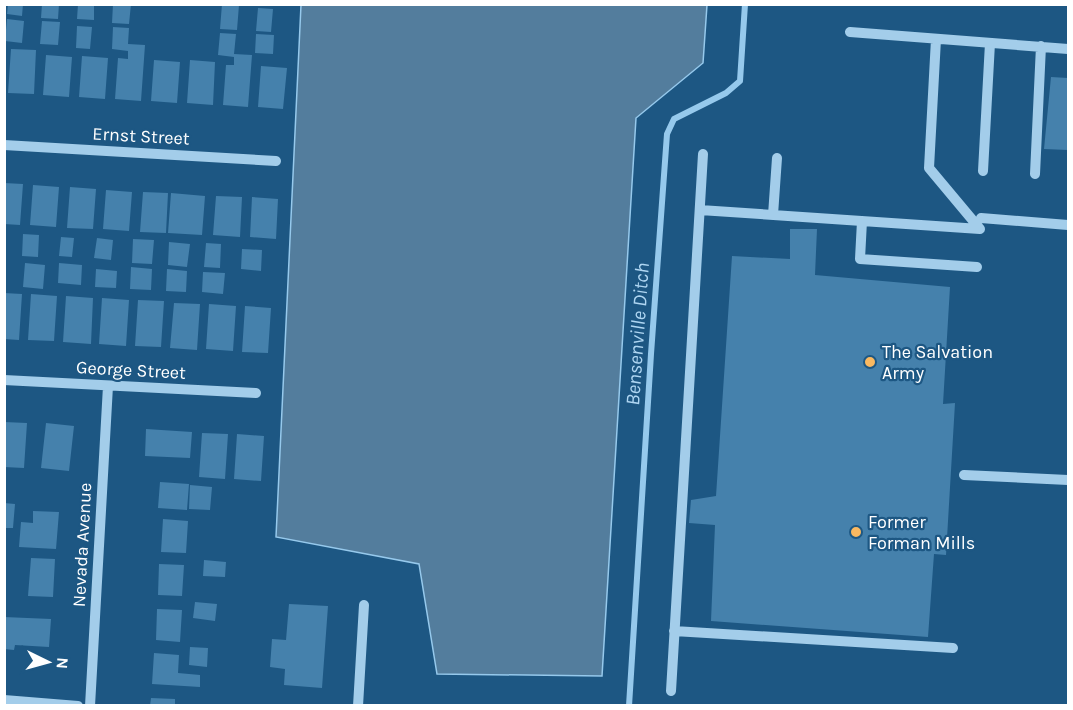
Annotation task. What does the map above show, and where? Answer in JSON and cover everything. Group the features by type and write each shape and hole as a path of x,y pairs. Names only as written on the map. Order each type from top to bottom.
{"street":[{"path":"850,32 1068,49"},
{"path":"936,39 928,168 980,224"},
{"path":"983,171 990,43"},
{"path":"1035,174 1041,46"},
{"name":"Ernst Street","path":"4,145 276,161"},
{"path":"671,691 703,154"},
{"path":"773,215 777,158"},
{"path":"700,210 862,221 1068,225"},
{"path":"862,221 860,260 977,267"},
{"name":"George Street","path":"4,380 256,393"},
{"name":"Nevada Avenue","path":"90,705 108,386"},
{"path":"964,475 1068,480"},
{"path":"358,705 364,605"},
{"path":"674,631 954,648"},
{"path":"4,700 78,705"}],"water":[{"path":"301,5 707,5 703,63 636,118 602,676 437,674 419,564 276,537"}],"building":[{"path":"8,4 23,4 22,16 7,14"},
{"path":"42,4 59,4 58,19 41,18"},
{"path":"78,4 94,4 94,20 77,19"},
{"path":"113,4 131,4 129,24 112,23"},
{"path":"222,4 239,5 237,30 220,29"},
{"path":"258,8 273,9 271,32 256,31"},
{"path":"7,19 24,21 22,43 5,41"},
{"path":"42,21 60,22 58,45 40,44"},
{"path":"77,26 92,27 90,49 76,48"},
{"path":"113,27 129,28 128,44 145,45 141,101 115,99 118,58 128,59 128,51 112,49"},
{"path":"220,33 236,34 234,54 252,55 248,107 223,105 226,65 234,65 234,57 218,55"},
{"path":"256,34 274,35 273,54 255,53"},
{"path":"11,49 36,50 34,94 8,93"},
{"path":"46,55 72,57 69,97 43,95"},
{"path":"82,56 108,58 105,99 79,97"},
{"path":"154,60 180,62 177,103 151,101"},
{"path":"190,60 215,62 213,105 187,103"},
{"path":"261,66 287,68 283,109 258,107"},
{"path":"1051,77 1068,78 1068,150 1044,149"},
{"path":"4,183 23,184 20,225 4,224"},
{"path":"33,185 59,187 56,227 30,225"},
{"path":"70,187 96,189 93,229 67,228"},
{"path":"106,190 132,192 129,231 103,229"},
{"path":"143,192 168,193 166,233 140,232"},
{"path":"171,193 205,196 202,235 168,233"},
{"path":"216,196 242,197 240,237 213,235"},
{"path":"252,197 278,199 276,239 250,237"},
{"path":"790,229 817,229 815,275 950,287 943,404 955,403 946,555 934,554 928,637 711,621 715,525 689,523 691,500 716,496 732,256 790,259"},
{"path":"23,234 39,235 38,257 22,256"},
{"path":"61,237 74,238 72,257 59,256"},
{"path":"97,238 113,240 111,260 94,258"},
{"path":"133,239 154,240 152,264 132,263"},
{"path":"169,242 190,244 187,267 168,265"},
{"path":"206,243 221,244 220,268 204,267"},
{"path":"242,249 262,250 261,271 241,269"},
{"path":"25,263 45,265 43,289 23,287"},
{"path":"59,263 82,265 81,285 58,283"},
{"path":"131,267 152,269 151,290 130,289"},
{"path":"96,269 117,271 116,288 95,287"},
{"path":"167,269 187,271 186,292 166,291"},
{"path":"203,272 225,273 223,294 202,292"},
{"path":"4,293 22,294 19,340 4,339"},
{"path":"31,294 57,296 54,341 28,340"},
{"path":"66,296 93,298 91,344 63,342"},
{"path":"102,298 129,300 126,346 99,344"},
{"path":"138,300 164,301 161,347 135,346"},
{"path":"174,303 200,304 197,350 170,348"},
{"path":"209,304 236,306 233,351 206,349"},
{"path":"245,306 271,308 268,353 242,352"},
{"path":"4,422 27,423 24,468 4,467"},
{"path":"46,423 74,426 69,471 41,468"},
{"path":"146,429 192,432 190,458 145,456"},
{"path":"202,433 228,434 225,479 199,477"},
{"path":"237,434 264,436 261,481 234,479"},
{"path":"160,482 189,484 187,510 158,508"},
{"path":"190,485 212,487 210,510 189,509"},
{"path":"4,503 15,504 13,528 4,528"},
{"path":"33,511 59,512 56,549 19,547 21,522 33,523"},
{"path":"163,519 188,521 186,553 161,552"},
{"path":"31,558 55,559 53,597 28,596"},
{"path":"204,560 226,562 225,577 203,576"},
{"path":"159,564 184,565 182,596 158,595"},
{"path":"195,602 217,604 215,621 193,618"},
{"path":"289,604 328,606 322,688 284,685 285,669 270,667 272,639 286,640"},
{"path":"157,609 182,610 180,642 156,640"},
{"path":"4,617 51,619 49,647 15,645 14,650 4,649"},
{"path":"190,647 208,648 207,667 189,665"},
{"path":"154,653 179,655 178,673 200,675 200,687 152,684"},
{"path":"151,698 175,699 175,706 150,706"}],"waterway":[{"name":"Bensenville Ditch","path":"629,706 667,134 674,119 726,93 740,81 745,4"}],"place":[{"name":"The Salvation Army","path":"870,362"},
{"name":"Former Forman Mills","path":"856,532"}]}
